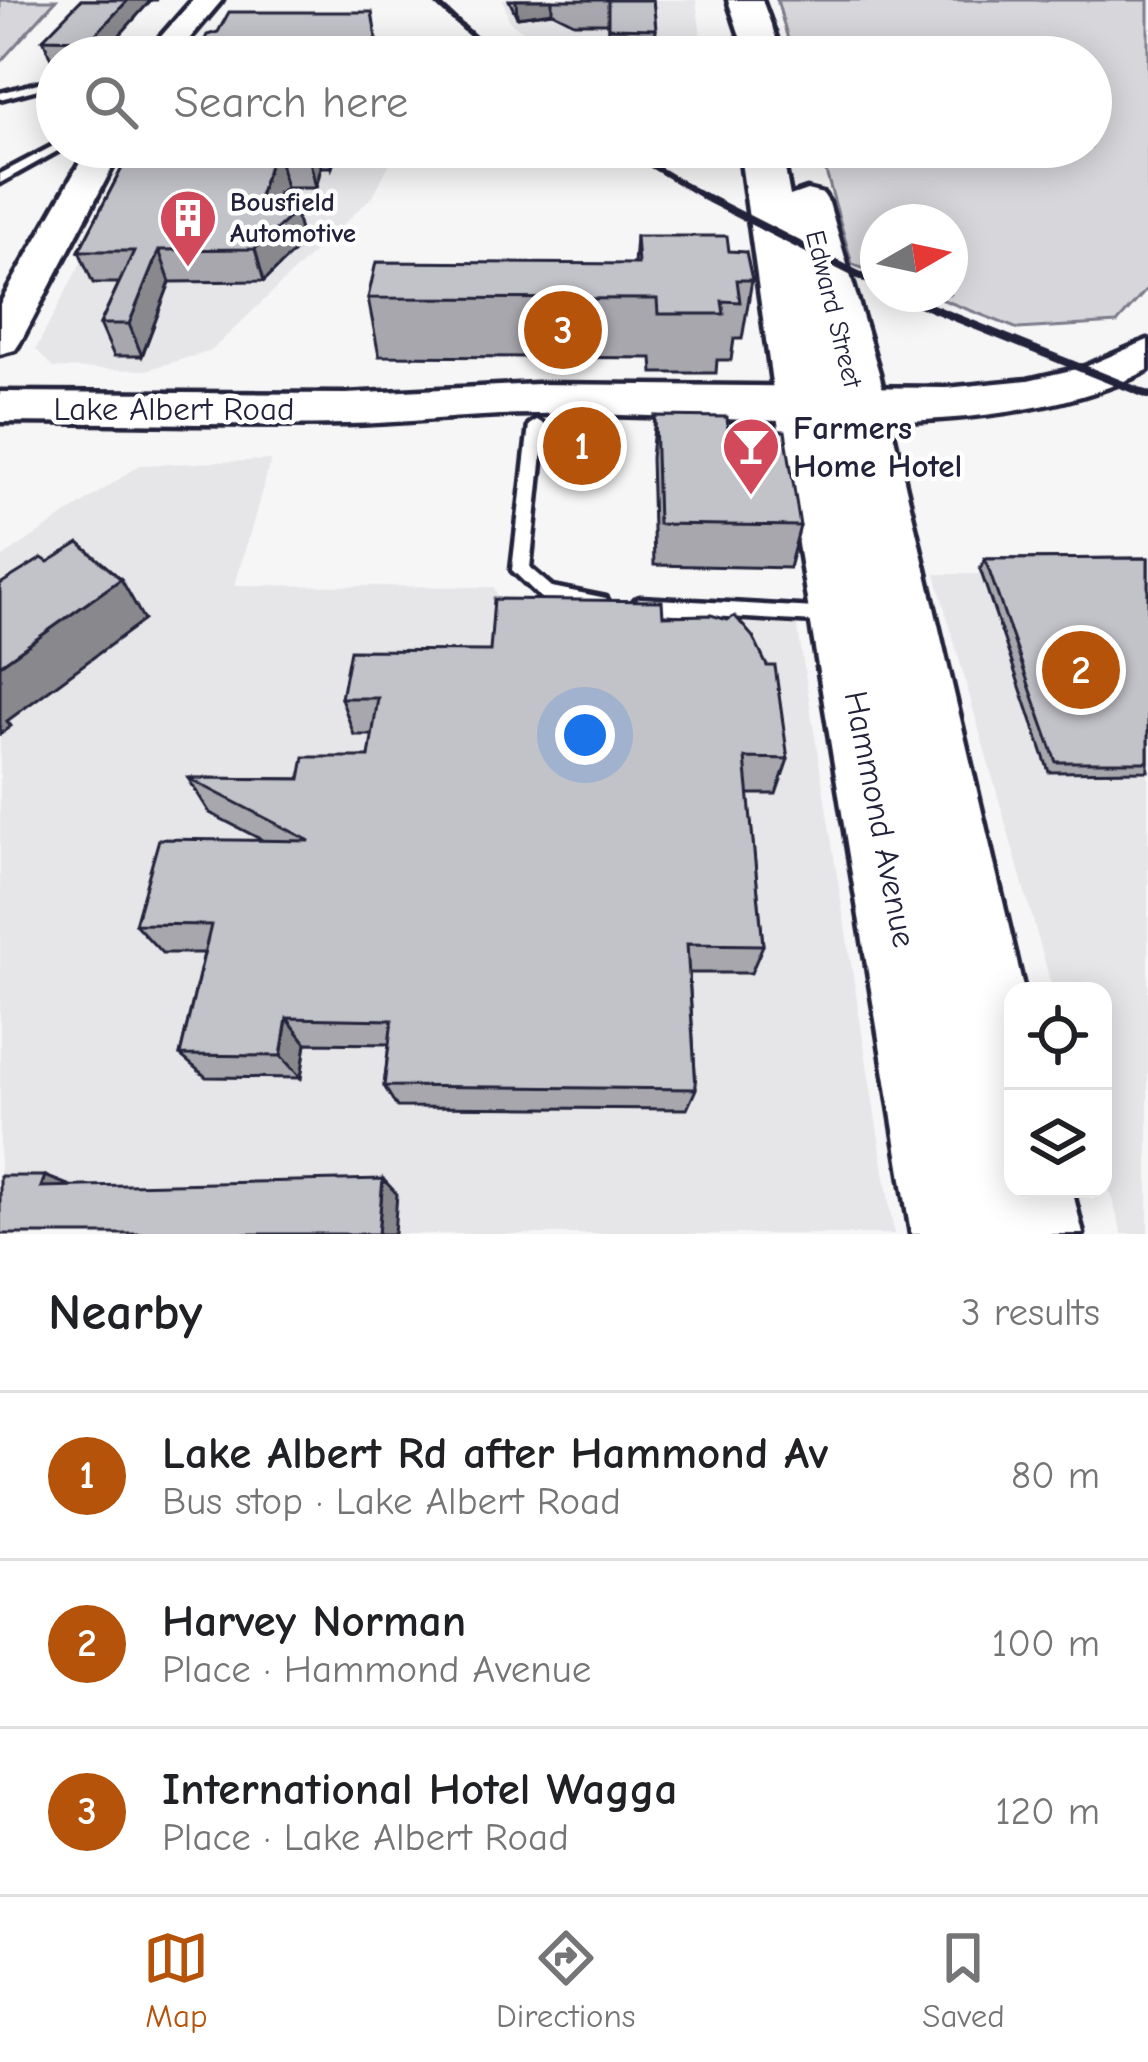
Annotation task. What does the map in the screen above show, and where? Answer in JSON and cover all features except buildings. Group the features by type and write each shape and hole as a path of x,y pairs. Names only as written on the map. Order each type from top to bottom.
{"highway":[{"path":"734,0 740,36"},
{"path":"745,0 758,36"},
{"name":"Edward Street","path":"766,168 832,418"},
{"name":"Edward Street","path":"795,168 832,418"},
{"name":"Hammond Avenue","path":"832,418 843,617 960,1234"},
{"name":"Hammond Avenue","path":"832,418 1004,1103"},
{"path":"1026,1198 1034,1234"}],"street":[{"path":"176,36 208,0"},
{"path":"0,340 94,168"},
{"path":"832,418 1060,389 1119,371 1148,353"},
{"path":"832,418 1044,423 1086,415 1148,392"},
{"name":"Lake Albert Road","path":"0,407 348,409 540,399 832,418"},
{"name":"Lake Albert Road","path":"348,409 537,425 832,418"}],"lane":[{"path":"0,84 36,80"},
{"path":"0,96 36,85"},
{"path":"0,178 36,158"},
{"path":"537,425 521,570 547,593 587,602 843,617"}],"shaded area":[{"path":"0,0 56,0 0,62"},
{"path":"503,0 696,0 701,36 529,36 509,21"},
{"path":"777,0 1148,0 1148,288 1117,323 1018,329 968,310 968,204 860,204 860,267 852,264 825,168 1112,168 1112,36 787,36"},
{"path":"130,168 387,168 373,196 211,351 146,370 53,368 36,349"},
{"path":"271,460 235,585 494,587 508,626 797,623 894,1234 0,1234 0,559 140,465"},
{"path":"935,574 1148,574 1148,1234 1122,1234 1112,1198 1112,982 1050,982"}],"railway":[{"path":"433,0 473,36"},
{"path":"656,168 708,199"},
{"path":"703,196 860,276"},
{"path":"942,312 1148,395"}],"place":[{"name":"Bousfield Automotive","path":"188,269"},
{"name":"International Hotel Wagga","path":"563,330"},
{"name":"Lake Albert Rd after Hammond Av","path":"582,446"},
{"name":"Farmers Home Hotel","path":"751,497"},
{"name":"Harvey Norman","path":"1081,670"}]}
